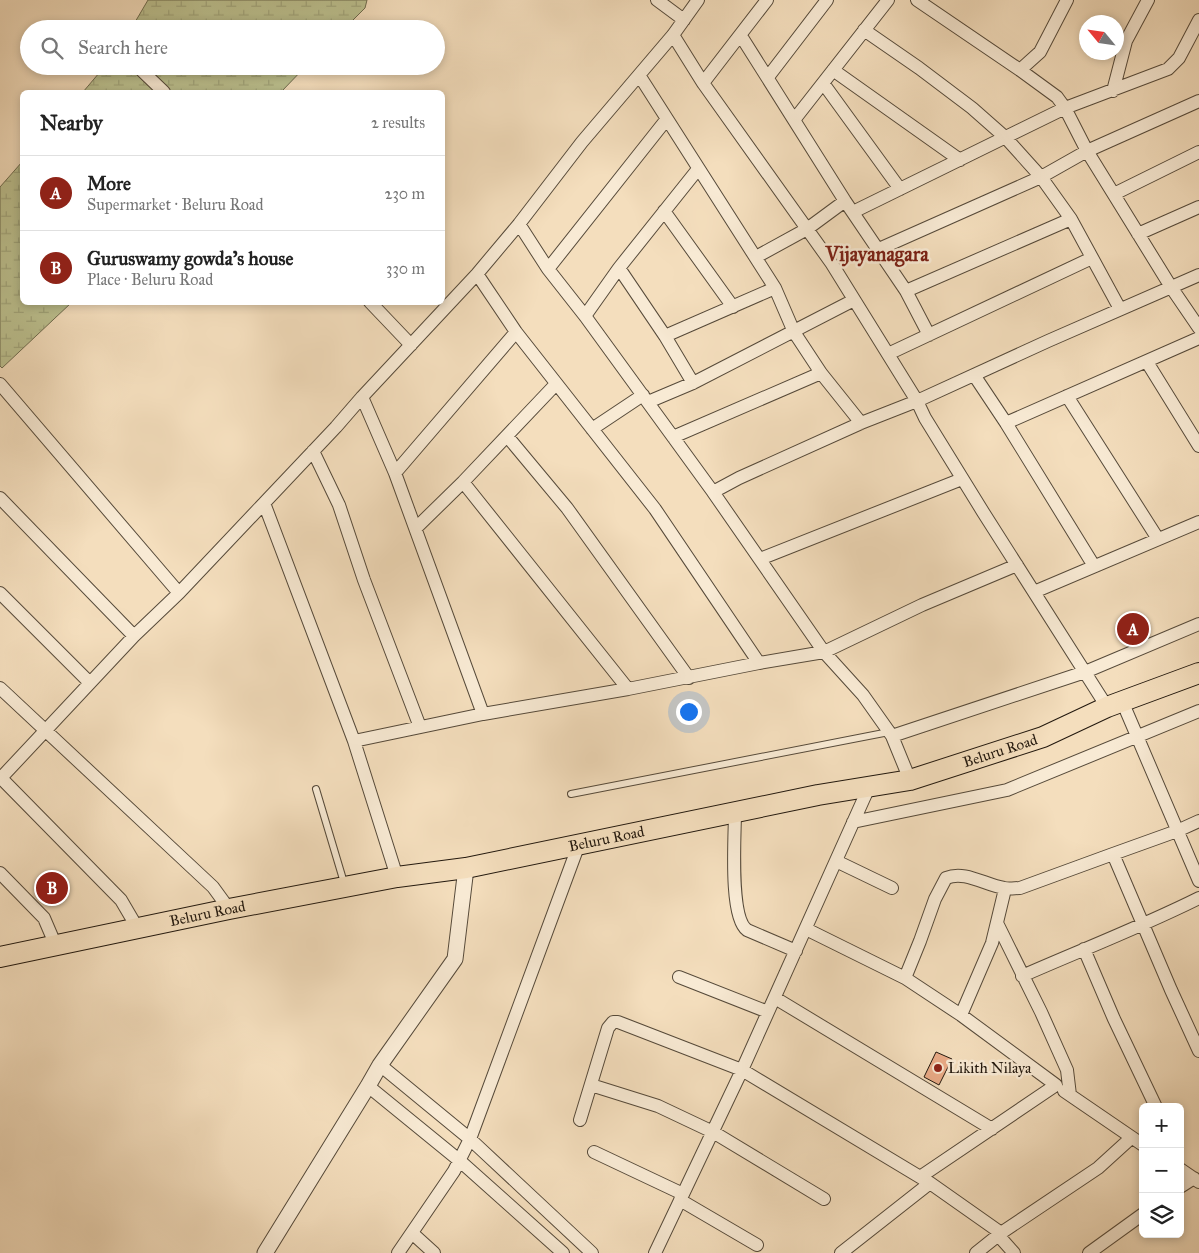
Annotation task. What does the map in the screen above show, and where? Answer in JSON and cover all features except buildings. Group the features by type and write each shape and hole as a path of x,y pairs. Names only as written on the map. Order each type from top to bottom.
{"highway":[{"name":"Beluru Road","path":"0,957 229,909 396,877 466,868 818,795 910,780 1043,737 1115,704 1199,672"}],"street":[{"path":"657,0 684,20"},
{"path":"138,929 120,900 0,779 134,636 179,593 477,274 519,224 582,142 673,35 698,0"},
{"path":"703,83 767,0"},
{"path":"768,77 827,0"},
{"path":"794,120 888,0"},
{"path":"1020,70 1040,52 1067,0"},
{"path":"1113,91 1126,41 1148,0"},
{"path":"920,1 1057,97 1065,108 1087,151 1138,234 1199,328"},
{"path":"853,212 1065,108 1168,69 1179,58 1199,20"},
{"path":"864,30 972,108 1006,138 1041,177 1071,219 1120,309"},
{"path":"673,35 703,83 832,264 917,401 925,418 962,479 1085,672 1115,704 1138,737 1199,881"},
{"path":"741,36 845,201 906,291 930,335"},
{"path":"833,70 960,160"},
{"path":"146,75 162,90"},
{"path":"639,75 775,288 794,332 821,373 861,423"},
{"path":"823,83 900,189"},
{"path":"879,249 1041,177 1087,151 1199,101"},
{"path":"548,269 666,120"},
{"path":"1114,194 1199,152"},
{"path":"585,316 619,268 698,169"},
{"path":"756,257 807,229 845,201"},
{"path":"1138,234 1199,207"},
{"path":"664,211 733,307"},
{"path":"906,291 1071,219"},
{"path":"519,224 548,269 585,316 714,492 824,652 863,695 890,734 910,780"},
{"path":"888,354 1092,258"},
{"path":"619,268 665,336 693,383"},
{"path":"477,274 516,332 655,509 759,662"},
{"path":"714,492 739,478 861,423 917,401 1199,275"},
{"path":"665,336 775,288"},
{"path":"592,430 646,399 693,383 854,300"},
{"path":"373,305 411,345"},
{"path":"395,473 516,332"},
{"path":"1006,423 1199,338"},
{"path":"1147,362 1199,446"},
{"path":"673,436 821,373"},
{"path":"974,375 1006,423 1094,566"},
{"path":"0,384 179,593"},
{"path":"416,528 463,482 556,384"},
{"path":"1066,396 1158,539"},
{"path":"362,397 395,473 416,528 483,714"},
{"path":"507,436 568,508 690,678"},
{"path":"313,451 339,505 364,580 420,726"},
{"path":"760,560 962,479"},
{"path":"463,482 628,689"},
{"path":"0,498 134,636"},
{"path":"264,503 354,741 396,877"},
{"path":"1034,592 1199,522"},
{"path":"354,741 483,714 690,678 759,662 824,652 922,605 1017,565"},
{"path":"0,594 90,682"},
{"path":"890,734 1085,672 1199,624"},
{"path":"0,688 213,888 229,909"},
{"path":"853,822 1007,790 1199,711"},
{"path":"655,1253 742,1070 869,787"},
{"path":"735,812 734,888 740,920 747,930 796,951"},
{"path":"905,978 935,899 946,878 951,876 970,877 1005,889 1020,888 1177,831 1199,821"},
{"path":"398,1253 460,1161 470,1139 579,844"},
{"path":"1113,854 1199,1051"},
{"path":"836,861 892,888"},
{"path":"265,1253 380,1065 455,959 466,868"},
{"path":"0,874 44,918 56,946"},
{"path":"960,1015 992,942 998,925 1005,889"},
{"path":"1022,976 1143,926 1199,898"},
{"path":"998,925 1067,1070 1070,1095"},
{"path":"806,929 905,978 960,1015 1139,1143"},
{"path":"1084,949 1114,1019 1154,1103"},
{"path":"680,977 768,1012"},
{"path":"775,998 992,1128"},
{"path":"580,1120 608,1028 613,1022 618,1022 742,1070 925,1180 1000,1234 1014,1253"},
{"path":"380,1065 470,1139 592,1253"},
{"path":"591,1085 658,1106 712,1132 824,1199"},
{"path":"841,1253 925,1180 992,1128 1056,1085"},
{"path":"368,1086 460,1161 563,1253"},
{"path":"976,1253 1000,1234 1098,1168 1131,1138"},
{"path":"594,1152 681,1197 757,1245"},
{"path":"1184,1172 1196,1180 1184,1186"},
{"path":"1088,1253 1139,1217"},
{"path":"412,1232 434,1253"}],"lane":[{"path":"571,794 890,734"},
{"path":"316,789 345,887"}],"green space":[{"path":"148,0 367,0 365,8 353,20 136,20"},
{"path":"97,75 297,75 283,90 85,90"},
{"path":"20,164 20,305 69,305 2,368 0,366 0,187"}],"place":[{"name":"More","path":"1133,629"},
{"name":"Guruswamy gowda's house","path":"52,888"},
{"name":"Likith Nilaya","path":"938,1068"}],"district":[{"name":"Vijayanagara","path":"877,254"}]}
